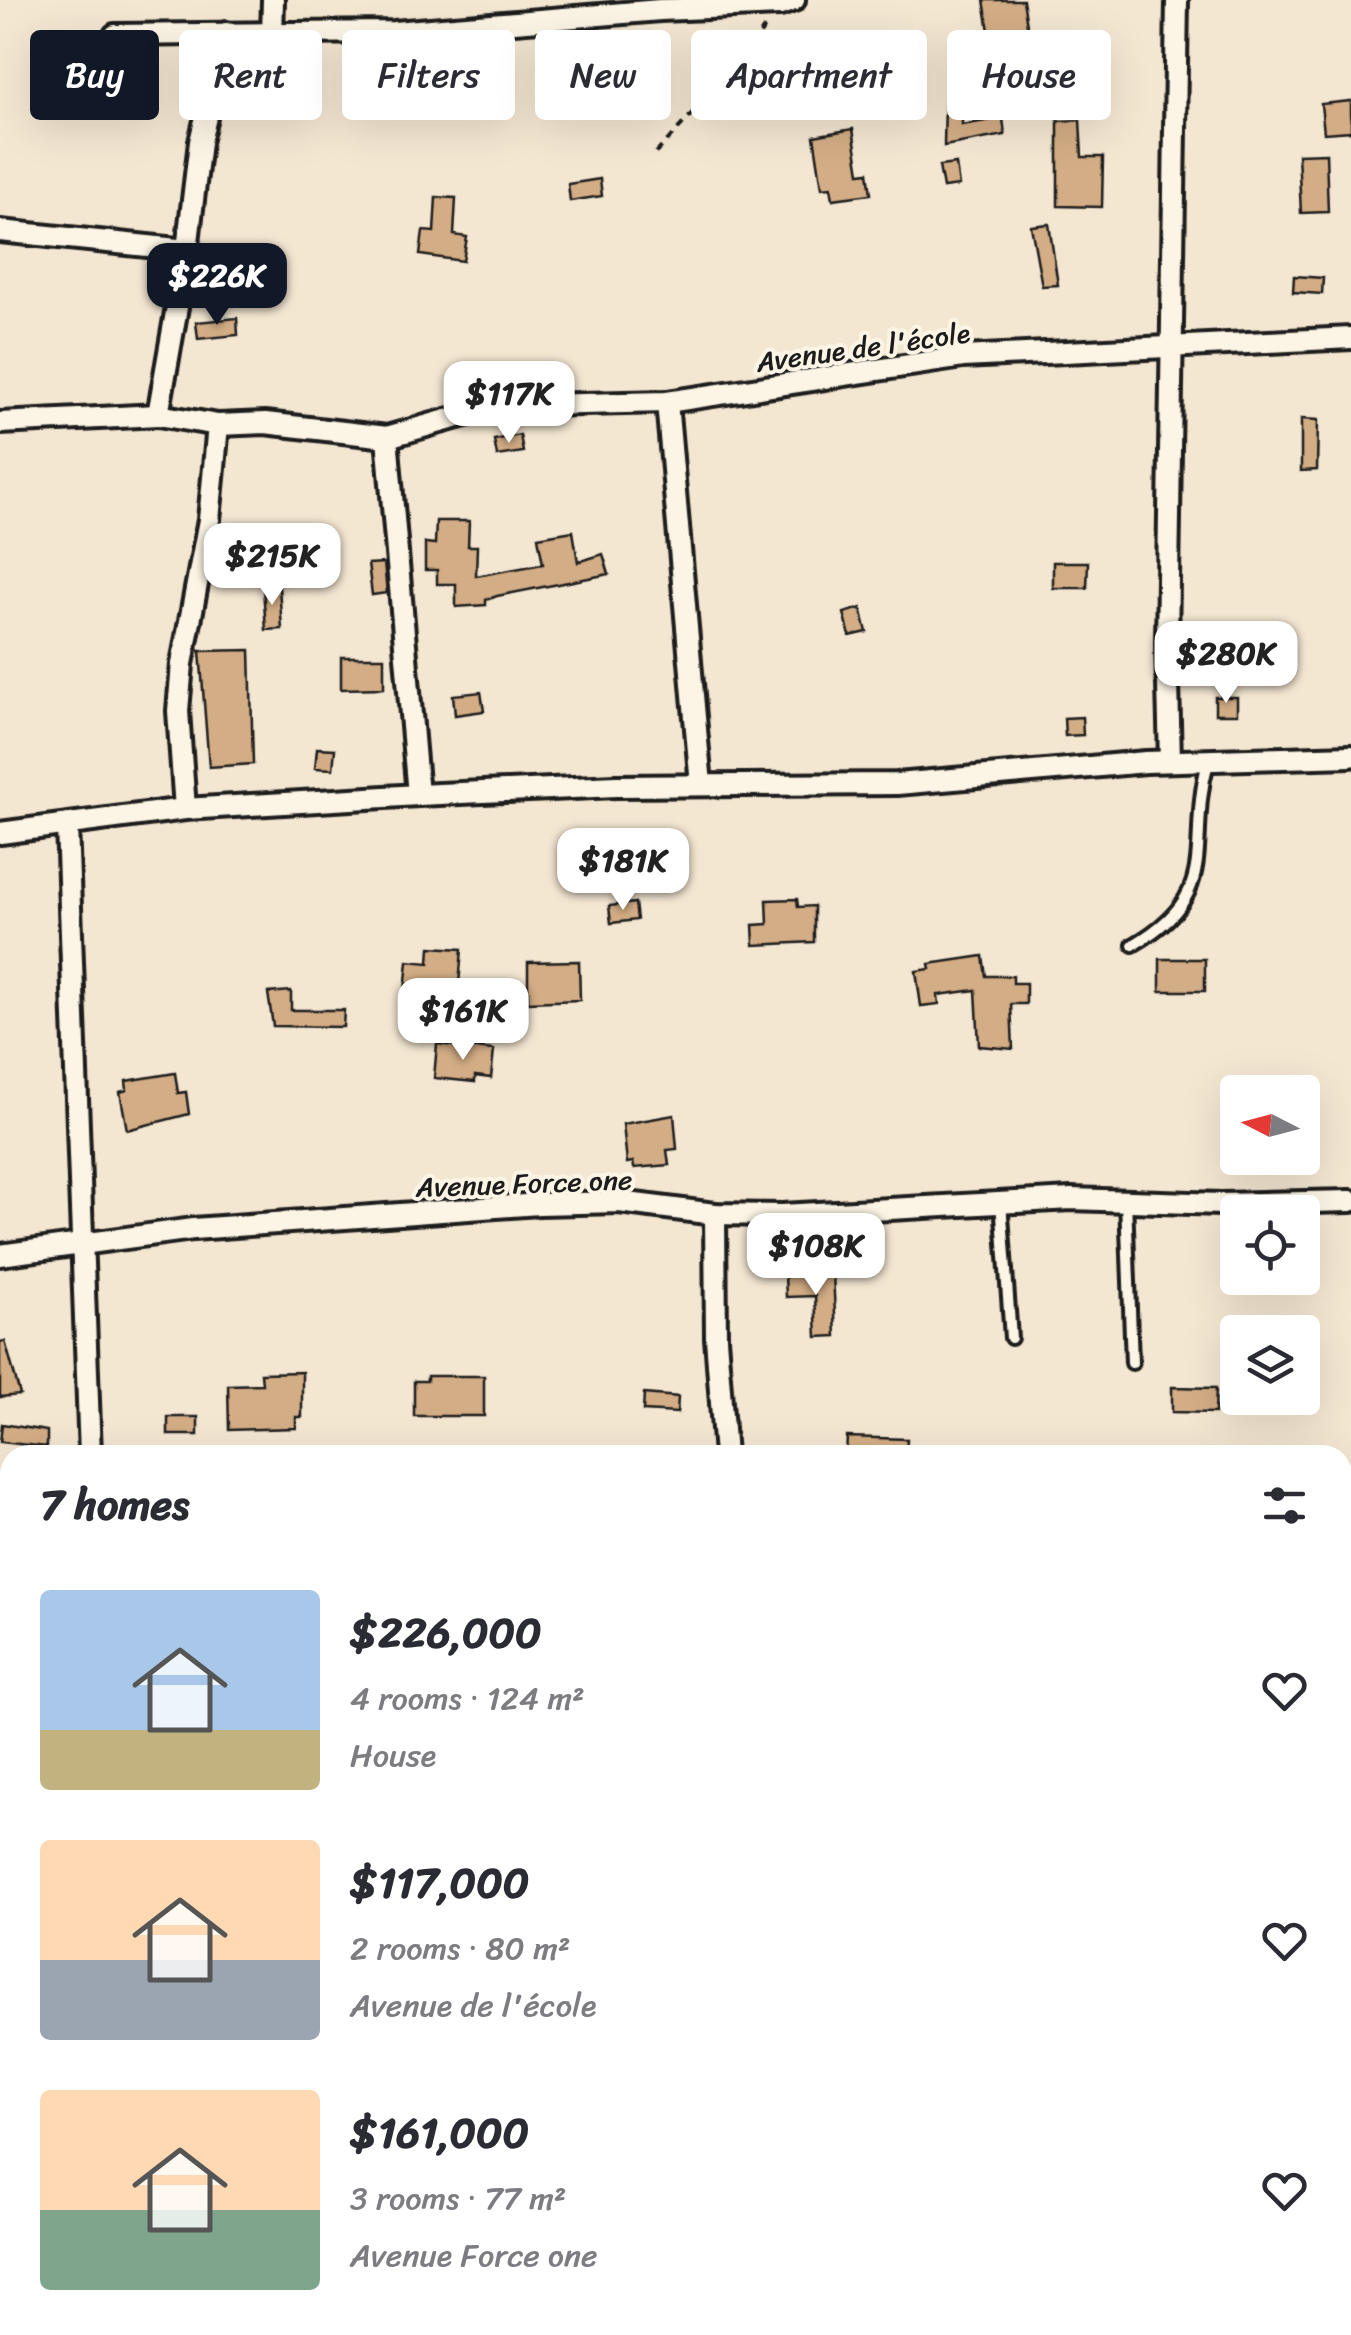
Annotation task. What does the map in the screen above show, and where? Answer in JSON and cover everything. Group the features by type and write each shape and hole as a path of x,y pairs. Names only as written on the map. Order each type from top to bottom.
{"street":[{"path":"272,30 273,0"},
{"path":"1170,761 1167,644 1177,0"},
{"path":"322,34 787,3"},
{"path":"158,415 205,120"},
{"path":"0,230 187,250"},
{"name":"Avenue de l'école","path":"388,437 497,406 667,402 964,357 1171,350 1351,338"},
{"path":"667,402 701,785"},
{"path":"0,424 158,415 218,425 266,424 388,437 418,795"},
{"path":"185,808 178,711 182,664 210,520 218,425"},
{"path":"0,833 185,808 701,785 897,784 1170,761 1347,756"},
{"path":"67,825 90,1445"},
{"name":"Avenue Force one","path":"0,1256 250,1224 539,1204 619,1202 715,1214 896,1210 1000,1202 1351,1201"},
{"path":"715,1214 716,1338 725,1445"}],"lane":[{"path":"1133,946 1172,917 1196,882 1199,796 1208,762"},
{"path":"1126,1200 1132,1363"},
{"path":"1000,1202 1011,1338"}],"path":[{"path":"656,153 691,115 724,61 755,40 787,3"}],"building":[{"path":"984,0 1023,0 1028,30 989,30"},
{"path":"945,101 947,120 962,120 962,125 1003,120 1005,135 944,146"},
{"path":"1351,101 1351,131 1324,133 1321,104"},
{"path":"1080,120 1082,157 1103,157 1102,207 1058,206 1058,121"},
{"path":"853,129 860,173 868,172 871,194 833,199 831,187 822,188 814,136"},
{"path":"1326,153 1328,212 1301,213 1298,154"},
{"path":"956,164 959,186 943,188 939,166"},
{"path":"600,179 602,196 570,201 568,184"},
{"path":"436,197 456,198 454,235 467,237 463,261 420,255 423,231 434,232"},
{"path":"1049,224 1058,285 1042,286 1031,226"},
{"path":"1294,276 1323,278 1322,294 1293,292"},
{"path":"237,318 238,335 198,339 196,322"},
{"path":"1301,419 1318,420 1317,470 1301,471"},
{"path":"520,435 523,452 497,456 494,440"},
{"path":"436,521 469,521 468,546 477,546 476,576 543,564 538,537 573,531 578,562 603,554 609,574 497,596 486,600 486,605 456,607 456,584 437,584 437,570 425,570 425,543 435,544"},
{"path":"1053,562 1088,562 1087,588 1053,588"},
{"path":"384,563 387,593 372,595 368,564"},
{"path":"279,587 282,629 266,630 263,588"},
{"path":"861,608 867,632 850,636 844,613"},
{"path":"250,650 253,764 209,767 200,651"},
{"path":"341,657 384,657 384,688 341,689"},
{"path":"481,692 484,711 455,715 453,695"},
{"path":"1215,697 1237,697 1237,714 1215,714"},
{"path":"1082,717 1083,735 1065,736 1064,718"},
{"path":"317,748 335,749 333,769 315,768"},
{"path":"797,899 798,907 814,906 814,942 754,945 753,925 768,924 767,900"},
{"path":"635,903 637,920 611,923 609,906"},
{"path":"430,947 462,949 458,996 441,994 440,1004 404,1001 408,961 429,963"},
{"path":"983,956 986,976 1013,976 1013,983 1026,983 1026,1004 1011,1004 1013,1049 979,1046 976,990 938,995 939,1004 921,1006 916,971 930,969 929,964"},
{"path":"1160,959 1205,959 1205,991 1160,991"},
{"path":"579,961 580,1000 528,1002 528,962"},
{"path":"291,991 291,1010 344,1010 343,1027 273,1026 268,993"},
{"path":"437,1044 494,1050 491,1078 475,1076 475,1082 434,1078"},
{"path":"175,1073 178,1093 186,1092 189,1114 127,1130 120,1092 127,1090 126,1081"},
{"path":"674,1115 677,1149 667,1150 669,1165 634,1168 633,1162 627,1163 623,1124"},
{"path":"833,1273 836,1336 817,1337 815,1296 786,1297 785,1275"},
{"path":"5,1341 20,1395 0,1397 0,1342"},
{"path":"302,1372 302,1417 296,1417 296,1428 229,1430 228,1385 262,1384 261,1373"},
{"path":"427,1376 484,1376 484,1416 414,1416 414,1381 427,1381"},
{"path":"1172,1387 1216,1388 1215,1413 1172,1412"},
{"path":"644,1394 678,1397 677,1413 643,1411"},
{"path":"168,1417 198,1417 198,1435 168,1435"},
{"path":"2,1424 47,1431 47,1445 0,1442"},
{"path":"847,1437 907,1439 907,1445 847,1445"}]}
